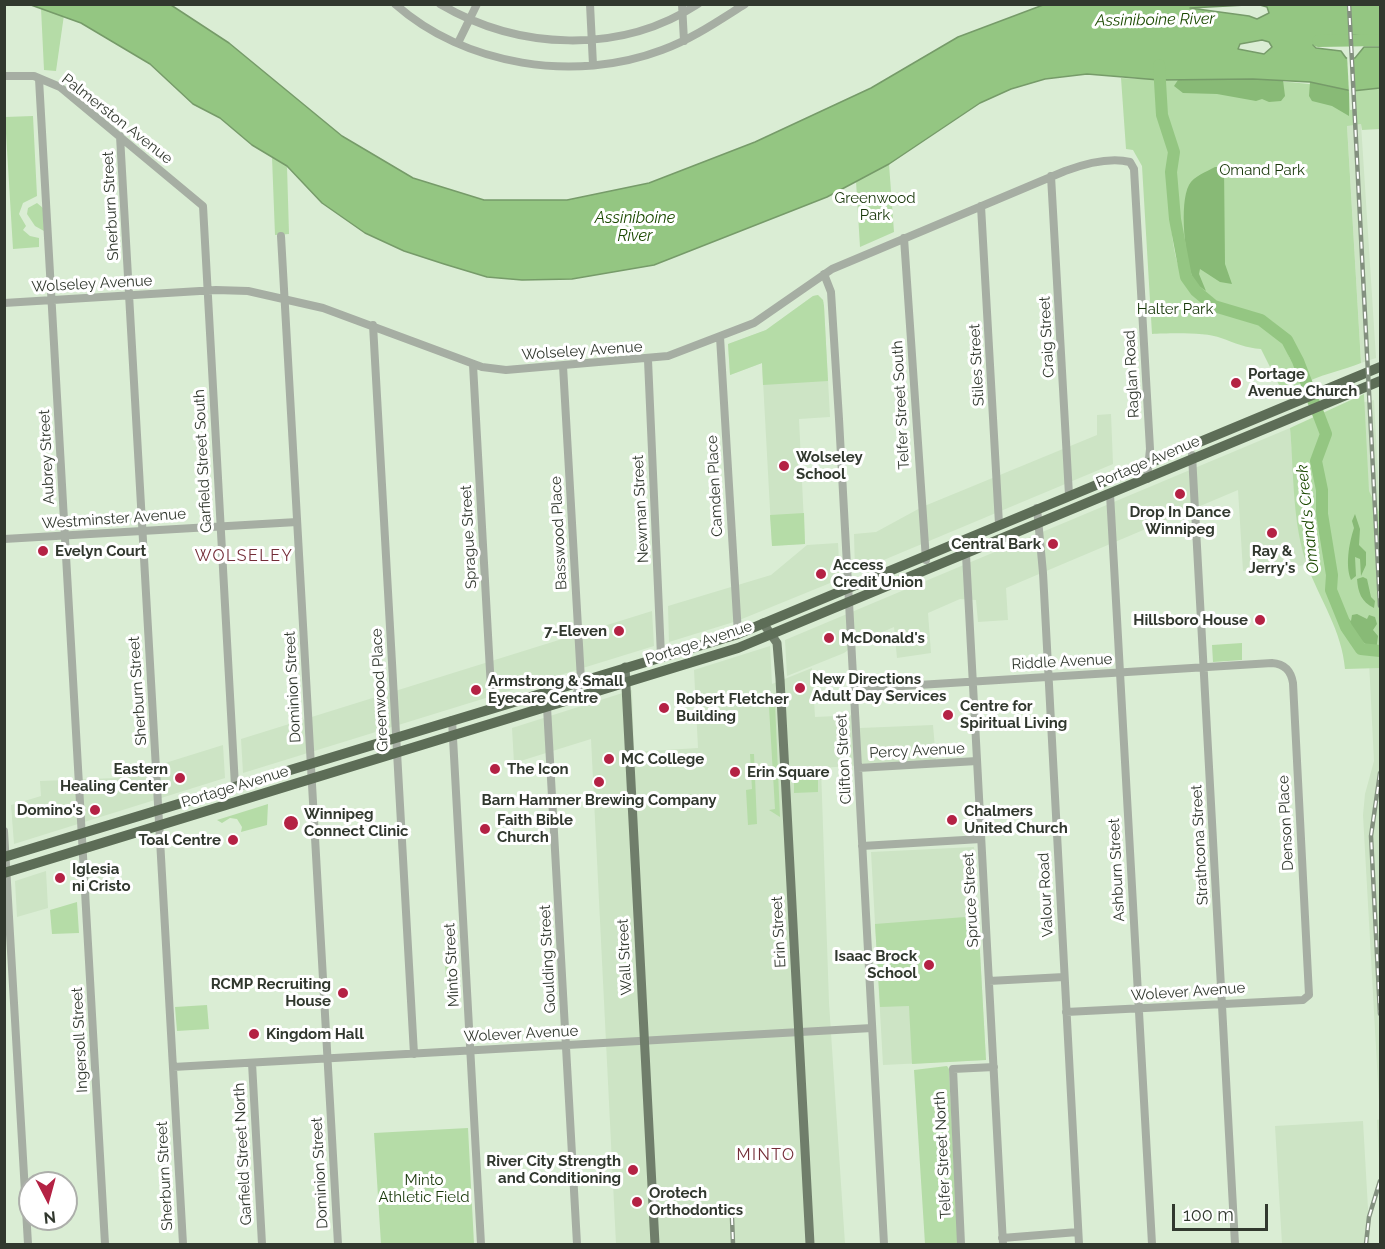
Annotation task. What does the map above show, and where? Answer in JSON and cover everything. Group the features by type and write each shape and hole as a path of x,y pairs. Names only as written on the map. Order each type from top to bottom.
{"highway":[{"name":"Portage Avenue","path":"5,857 738,634 1380,367"},
{"name":"Portage Avenue","path":"6,873 738,648 1380,381"}],"main road":[{"path":"763,623 773,634"},
{"name":"Erin Street","path":"773,634 777,643 780,679 810,1245"},
{"name":"Wall Street","path":"625,667 655,1245"}],"street":[{"path":"395,4 431,30 458,43 512,62 569,67 639,58 684,41 746,4"},
{"path":"440,4 470,20 516,34 544,39 592,40 637,31 682,14 698,4"},
{"path":"458,43 477,4"},
{"path":"590,4 593,65"},
{"path":"682,4 684,41"},
{"name":"Palmerston Avenue","path":"4,76 39,78 60,87 203,206"},
{"name":"Aubrey Street","path":"39,78 82,833"},
{"name":"Sherburn Street","path":"120,136 183,1245"},
{"name":"Wolseley Avenue","path":"4,303 207,291 248,291 323,308 373,325 473,365 506,369 648,360 668,356 761,320 824,274 1051,176 1088,164 1120,160 1130,162"},
{"name":"Raglan Road","path":"1130,162 1134,169 1140,251 1150,449 1147,479"},
{"name":"Craig Street","path":"1051,176 1069,495"},
{"name":"Garfield Street South","path":"203,206 235,786"},
{"name":"Stiles Street","path":"981,206 999,524"},
{"name":"Dominion Street","path":"281,237 338,1245"},
{"name":"Telfer Street South","path":"904,238 925,555 928,570"},
{"name":"Clifton Street","path":"824,274 831,292 884,1245"},
{"name":"Greenwood Place","path":"373,325 414,1054"},
{"name":"Camden Place","path":"720,337 738,634"},
{"name":"Newman Street","path":"648,360 661,656"},
{"name":"Sprague Street","path":"473,365 492,707"},
{"name":"Basswood Place","path":"563,366 581,680 575,699"},
{"name":"Strathcona Street","path":"1191,445 1235,1245"},
{"name":"Ashburn Street","path":"1110,494 1152,1245"},
{"name":"Valour Road","path":"1037,508 1079,1245"},
{"name":"Westminster Avenue","path":"4,539 297,522"},
{"name":"Spruce Street","path":"966,555 1003,1241"},
{"name":"Riddle Avenue","path":"854,689 1272,663"},
{"name":"Denson Place","path":"1272,663 1286,668 1292,679 1309,995"},
{"name":"Goulding Street","path":"547,707 577,1245"},
{"name":"Minto Street","path":"452,720 481,1245"},
{"name":"Percy Avenue","path":"858,768 977,761"},
{"path":"4,831 28,1245"},
{"name":"Ingersoll Street","path":"82,833 105,1245"},
{"path":"862,846 981,839"},
{"path":"989,981 1064,977"},
{"name":"Wolever Avenue","path":"1066,1012 1303,1000 1309,995"},
{"name":"Wolever Avenue","path":"172,1067 872,1028"},
{"name":"Garfield Street North","path":"252,1063 262,1245"},
{"name":"Telfer Street North","path":"961,1245 953,1069 994,1067"},
{"path":"1003,1241 1078,1232"}],"shaded area":[{"path":"1178,80 1283,80 1285,96 1281,101 1269,102 1262,99 1256,101 1217,94 1183,93 1174,86"},
{"path":"1310,82 1349,90 1349,116 1332,106 1312,101 1309,96"},
{"path":"1361,124 1376,358 1361,363 1347,125"},
{"path":"1215,167 1224,167 1225,264 1232,284 1220,282 1200,269 1199,274 1206,291 1196,282 1190,270 1184,232 1184,205 1191,182 1200,174"},
{"name":"Wolseley School","path":"818,295 823,300 824,306 830,417 799,419 805,544 772,546 762,363 730,375 728,344 766,330 813,296"},
{"path":"1374,400 1380,514 1380,1119 1363,815 1365,794 1374,761 1356,404"},
{"path":"1111,414 1113,464 855,572 854,534 876,532 922,507 1097,435 1097,415"},
{"path":"1290,428 1299,531 1307,565 1243,571 1238,490 1006,588 1008,620 978,622 976,600 960,599 928,613 931,653 897,658 894,627 859,642 844,653 787,676 785,640"},
{"path":"1355,514 1360,529 1359,545 1366,552 1366,565 1361,576 1360,559 1355,557 1356,576 1351,580 1348,554"},
{"path":"838,543 840,579 737,621 669,642 668,606 771,575 807,545"},
{"path":"1363,577 1367,579 1371,597 1375,601 1374,608 1363,600 1359,592 1357,579"},
{"path":"652,611 654,646 243,773 241,739"},
{"path":"1357,614 1367,619 1369,615 1375,617 1377,624 1373,630 1378,636 1376,651 1369,651 1368,646 1356,636 1355,631 1350,630 1346,616 1351,621 1352,615"},
{"path":"770,646 772,684 812,668 815,717 859,715 860,728 933,725 936,760 821,768 829,1003 845,1244 616,1244 591,739 514,763 512,728 632,690 634,752 698,748 694,670"},
{"path":"223,745 225,778 14,844 11,805 41,796 40,781 117,778"},
{"name":"Isaac Brock School","path":"974,847 986,1060 883,1065 871,852"},
{"path":"46,871 48,908 17,917 15,881"},
{"path":"1380,1119 1380,1178 1377,1120"},
{"path":"1363,1121 1370,1244 1282,1244 1275,1126"}],"green space":[{"path":"41,8 64,15 56,71 44,70"},
{"name":"Omand Park","path":"1121,78 1264,81 1321,85 1349,90 1350,110 1356,109 1355,90 1380,88 1380,129 1362,130 1361,124 1347,126 1361,363 1309,381 1292,344 1280,328 1263,316 1221,305 1208,298 1197,288 1189,276 1182,251 1175,175 1168,176 1173,238 1177,263 1189,287 1213,306 1255,323 1282,339 1286,344 1289,358 1305,382 1282,391 1261,349 1215,336 1152,334 1142,166 1133,150 1126,149"},
{"path":"33,116 37,196 23,203 19,214 26,226 23,230 30,236 39,238 39,247 13,249 5,117"},
{"path":"272,157 287,166 289,234 275,235"},
{"name":"Greenwood Park","path":"889,164 894,232 860,247 856,181"},
{"path":"37,203 43,208 44,231 35,226 27,214 28,208"},
{"path":"818,295 823,300 824,306 828,381 763,385 762,363 730,375 728,344 766,330 813,296"},
{"path":"1364,394 1369,491 1380,514 1380,668 1345,669 1340,642 1302,549 1294,497 1290,428"},
{"path":"804,513 805,544 772,546 770,515"},
{"path":"1242,643 1242,660 1213,662 1212,645"},
{"path":"772,700 775,703 780,817 769,810 775,809 769,707 764,706 763,703"},
{"path":"750,754 754,754 757,824 748,825 746,790 752,789"},
{"path":"818,778 818,792 794,793 794,779"},
{"path":"268,804 267,825 241,832 242,827 237,819 230,818 222,823 217,820"},
{"path":"77,902 79,933 52,934 50,910"},
{"path":"978,916 986,1060 912,1064 909,1006 880,1007 875,924"},
{"path":"456,949 459,1004 448,1005 444,950"},
{"path":"207,1005 209,1029 177,1031 175,1007"},
{"path":"947,1066 949,1069 958,1244 925,1244 914,1070"},
{"name":"Minto Athletic Field","path":"468,1128 474,1244 381,1244 374,1133"}],"water":[{"name":"Assiniboine River","path":"31,5 171,5 229,43 342,136 413,178 484,200 567,200 649,183 755,142 871,88 958,37 1043,5 1246,5 1190,8 1257,19 1269,13 1267,7 1260,5 1380,5 1380,38 1354,35 1345,36 1333,42 1313,45 1316,48 1341,51 1346,58 1355,58 1364,47 1380,47 1380,88 1352,91 1310,82 1253,79 1159,80 1087,74 1045,79 1011,89 980,103 889,164 827,197 654,265 572,279 522,280 487,277 404,251 365,233 322,203 287,166 252,145 220,118 193,104 150,64 81,23","holes":["1262,40 1269,42 1272,47 1264,54 1238,49 1240,44"]}],"pier":[{"path":"1347,55 1353,55 1355,93 1349,93"}],"waterway":[{"name":"Assiniboine River","path":"1318,41 1380,40"},
{"name":"Omand's Creek","path":"1159,65 1162,115 1174,152 1171,172 1175,219 1186,277 1196,291 1214,306 1261,320 1287,340 1298,361 1326,434 1316,461 1322,490 1322,514 1332,575 1331,590 1346,627 1361,649 1380,651"}],"railway":[{"path":"1349,4 1380,606"},
{"path":"1380,773 1371,836 1380,1014"},
{"path":"1366,1244 1369,1217 1380,1181"},
{"path":"732,1218 733,1244"}],"place":[{"name":"Portage Avenue Church","path":"1236,383"},
{"name":"Wolseley School","path":"784,466"},
{"name":"Drop In Dance Winnipeg","path":"1180,494"},
{"name":"Ray & Jerry's","path":"1272,533"},
{"name":"Central Bark","path":"1053,544"},
{"name":"Evelyn Court","path":"43,551"},
{"name":"Access Credit Union","path":"821,574"},
{"name":"Hillsboro House","path":"1260,620"},
{"name":"7-Eleven","path":"619,631"},
{"name":"McDonald's","path":"829,638"},
{"name":"New Directions Adult Day Services","path":"800,688"},
{"name":"Armstrong & Small Eyecare Centre","path":"476,690"},
{"name":"Robert Fletcher Building","path":"664,708"},
{"name":"Centre for Spiritual Living","path":"948,715"},
{"name":"MC College","path":"609,759"},
{"name":"The Icon","path":"495,769"},
{"name":"Erin Square","path":"735,772"},
{"name":"Eastern Healing Center","path":"180,778"},
{"name":"Barn Hammer Brewing Company","path":"599,782"},
{"name":"Domino's","path":"95,810"},
{"name":"Chalmers United Church","path":"952,820"},
{"name":"Winnipeg Connect Clinic","path":"291,823"},
{"name":"Faith Bible Church","path":"485,829"},
{"name":"Toal Centre","path":"233,840"},
{"name":"Iglesia ni Cristo","path":"60,878"},
{"name":"Isaac Brock School","path":"929,965"},
{"name":"RCMP Recruiting House","path":"343,993"},
{"name":"Kingdom Hall","path":"254,1034"},
{"name":"River City Strength and Conditioning","path":"633,1170"},
{"name":"Orotech Orthodontics","path":"637,1202"}],"district":[{"name":"WOLSELEY","path":"244,556"},
{"name":"MINTO","path":"766,1155"}],"park label":[{"name":"Halter Park","path":"1175,309"}]}
